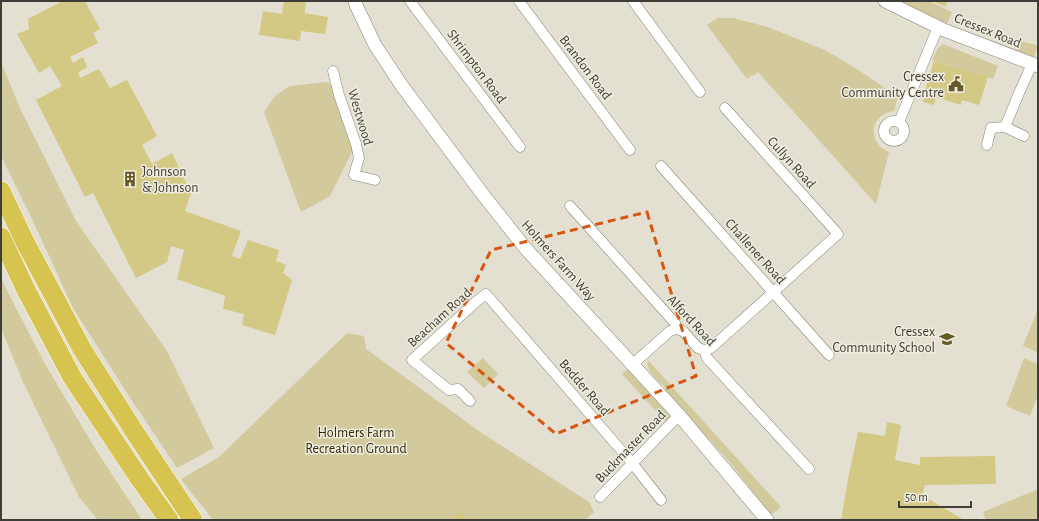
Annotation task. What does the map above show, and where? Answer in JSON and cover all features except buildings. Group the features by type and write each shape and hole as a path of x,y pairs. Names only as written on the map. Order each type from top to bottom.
{"highway":[{"path":"1,191 82,349 193,520"},
{"path":"1,237 26,290 72,377 169,520"}],"street":[{"name":"Holmers Farm Way","path":"355,1 375,45 402,86 484,196 526,249 679,415 767,520"},
{"name":"Shrimpton Road","path":"410,1 520,147"},
{"name":"Brandon Road","path":"519,1 630,150"},
{"path":"633,1 700,92"},
{"name":"Cressex Road","path":"884,1 938,27 1035,65"},
{"path":"899,122 938,27"},
{"path":"1005,127 1019,93 1035,65"},
{"name":"Westwood","path":"333,71 359,158 354,175 374,180"},
{"name":"Cullyn Road","path":"725,108 838,234 774,292"},
{"path":"988,145 991,128 1005,127 1024,136"},
{"name":"Challener Road","path":"661,166 829,355"},
{"name":"Alford Road","path":"570,206 675,323 677,329 683,331 698,348 704,350 707,358 809,469"},
{"path":"704,350 711,348 774,292"},
{"name":"Beacham Road","path":"470,401 458,389 449,390 408,363 486,294"},
{"name":"Bedder Road","path":"486,294 662,500"},
{"path":"633,364 670,331 677,329"},
{"name":"Buckmaster Road","path":"600,497 679,415"}],"highlighted area":[{"path":"647,212 696,376 556,434 446,343 491,250"}],"green space":[{"path":"900,1 929,1 952,12 948,22 945,23"},
{"path":"718,18 733,18 768,27 827,51 898,97 894,111 886,113 880,117 874,129 874,135 877,142 889,152 876,204 758,72 747,79 707,25"},
{"path":"1020,41 1038,46 1033,59 1016,53"},
{"path":"943,44 998,66 993,79 932,60 938,48"},
{"path":"1,62 20,108 76,221 167,351 214,448 177,468 73,308 2,158"},
{"path":"326,82 331,85 354,148 330,196 301,212 264,112 275,96 290,86"},
{"path":"1,279 45,364 96,450 142,520 98,520 79,497 23,382 1,328"},
{"path":"1038,309 1038,353 1023,346"},
{"name":"Holmers Farm Recreation Ground","path":"347,333 364,336 366,349 479,431 589,502 594,512 585,520 213,520 181,479 219,457"},
{"path":"483,358 498,374 484,388 467,372"},
{"path":"1024,358 1038,364 1038,395 1030,416 1006,406"},
{"path":"648,360 781,507 771,515 727,459 664,390 666,388 656,379 648,368"},
{"path":"627,369 632,375 634,374 669,414 667,423 622,374"},
{"path":"1038,489 1038,520 986,520 983,512"}],"place":[{"name":"Cressex Community Centre","path":"956,84"},
{"name":"Johnson & Johnson","path":"130,179"},
{"name":"Cressex Community School","path":"947,339"}]}
